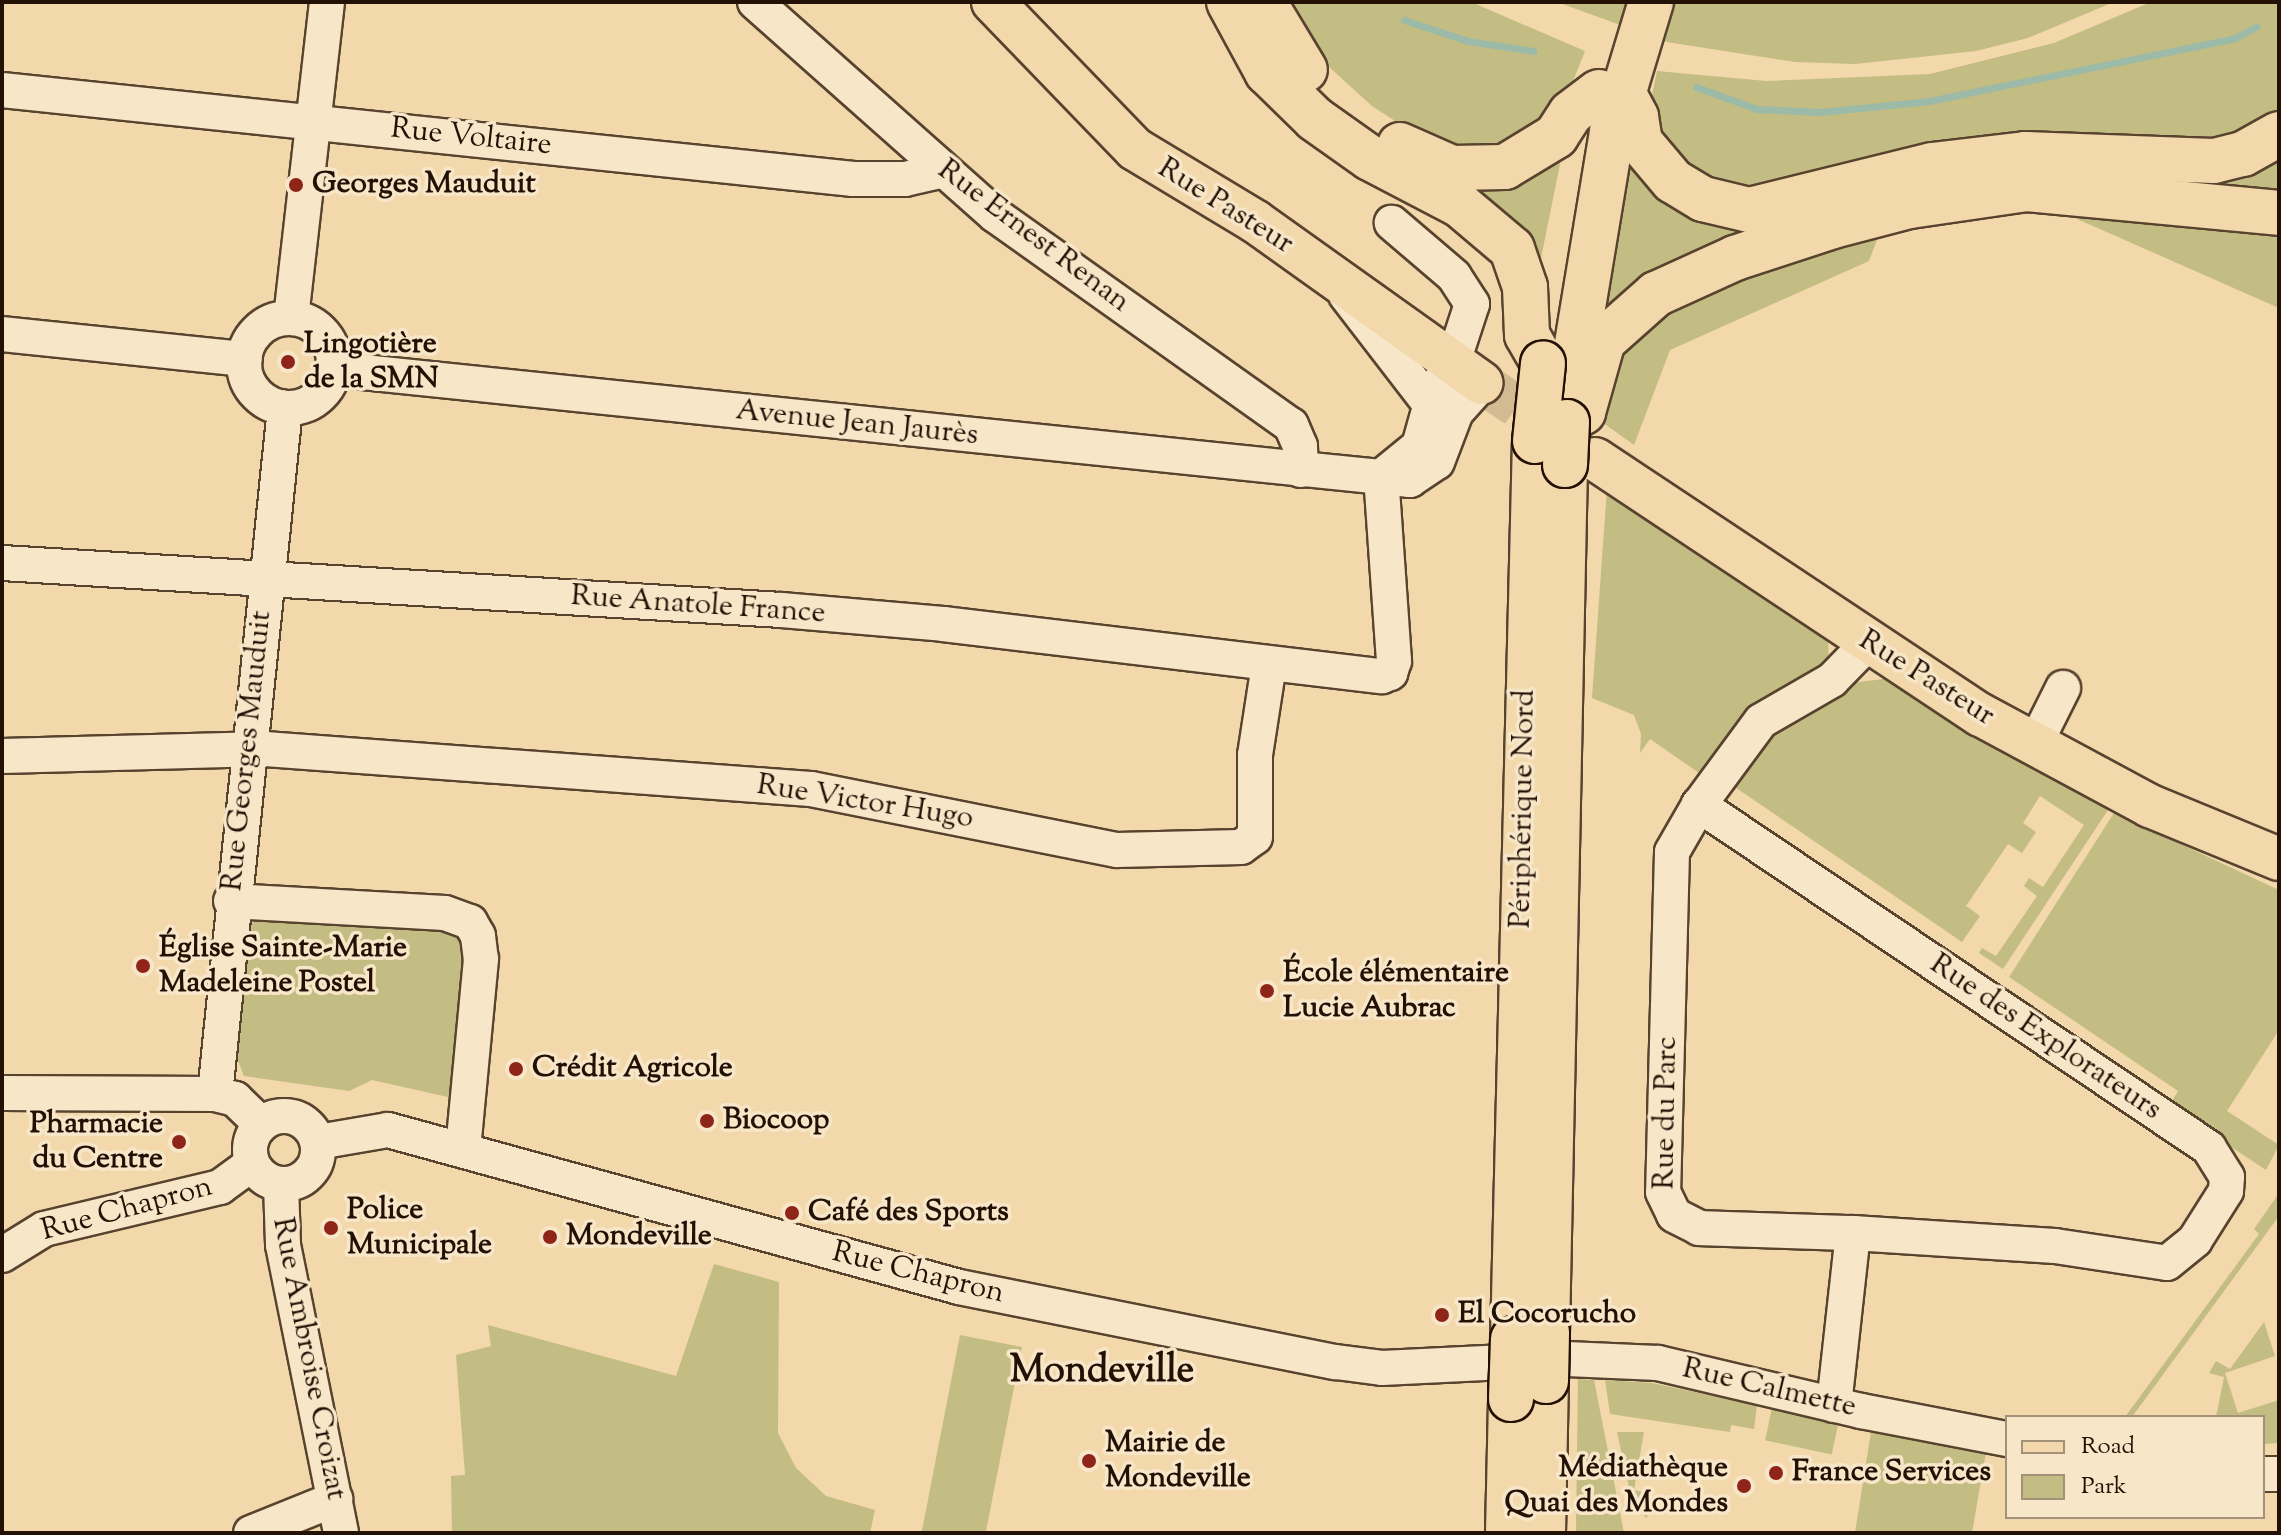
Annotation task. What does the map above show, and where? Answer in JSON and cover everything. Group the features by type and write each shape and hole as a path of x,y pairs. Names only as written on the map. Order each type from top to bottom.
{"highway":[{"path":"1229,2 1267,72 1315,119 1370,158 1460,205 1512,249 1525,287 1527,335 1564,356 1684,279 1833,226 1910,206 2027,189 2279,213"},
{"path":"1264,2 1291,53 1332,95 1388,138 1452,168 1475,170 1517,161 1556,136 1571,113 1613,116 1687,191 1719,205 1749,210 1900,172 2000,156 2214,161 2269,138"},
{"path":"1613,116 1627,2"},
{"path":"1613,116 1651,2"},
{"name":"Périphérique Nord","path":"1508,1533 1529,1362 1566,447 1564,356 1613,116"},
{"name":"Périphérique Nord","path":"1529,1362 1543,1533"}],"main road":[{"name":"Rue Pasteur","path":"993,2 1135,149 1229,205 1468,372"},
{"name":"Rue Pasteur","path":"1566,447 1868,643 2034,746 2150,806 2279,859"}],"street":[{"path":"291,318 327,2"},
{"name":"Rue Ernest Renan","path":"755,2 940,171 1291,425 1300,446 1301,470"},
{"name":"Rue Voltaire","path":"2,90 853,179 905,179 940,171"},
{"path":"1381,477 1419,446 1430,404 1468,372 1472,304 1454,276 1392,223"},
{"path":"1334,278 1430,404"},
{"path":"291,318 319,329 334,354 334,369 323,394 299,408 285,408 259,397 245,373 248,346 265,325 291,318"},
{"path":"2,334 245,359"},
{"name":"Avenue Jean Jaurès","path":"334,369 1410,480 1430,470 1443,453 1468,372"},
{"name":"Rue Georges Mauduit","path":"215,1094 231,901 285,408"},
{"name":"Rue Anatole France","path":"2,563 943,624 1269,665 1390,673 1394,661 1381,477"},
{"path":"1699,805 1761,721 1832,680 1868,643"},
{"name":"Rue Victor Hugo","path":"248,749 811,789 1117,850 1241,847 1255,837 1255,755 1269,665"},
{"path":"2034,746 2063,688"},
{"path":"2,756 248,749"},
{"name":"Rue des Explorateurs","path":"1699,805 2209,1148 2227,1177 2226,1191 2195,1240 2167,1263 2055,1246 1853,1233"},
{"name":"Rue du Parc","path":"1699,805 1672,852 1665,1201 1674,1215 1699,1228 1853,1233"},
{"path":"231,901 445,913 470,922 481,945 463,1150"},
{"path":"2,1093 215,1094 235,1099 261,1124"},
{"path":"282,1115 305,1122 318,1142 310,1173 281,1184 269,1181 252,1164 250,1142 261,1124 282,1115"},
{"name":"Rue Chapron","path":"318,1142 388,1130 959,1287 1382,1368 1529,1362"},
{"name":"Rue Chapron","path":"2,1255 44,1229 220,1187 252,1164"},
{"name":"Rue Ambroise Croizat","path":"281,1184 283,1245 341,1533"},
{"path":"1834,1405 1853,1233"},
{"name":"Rue Calmette","path":"1529,1362 1658,1363 1834,1405 2005,1439"},
{"path":"251,1533 335,1499"}],"green space":[{"path":"1287,2 1471,2 1585,51 1567,96 1547,119 1491,154 1423,139 1372,106 1328,66 1295,24"},
{"path":"1557,2 2114,2 2028,38 1976,51 1855,64 1795,62 1667,42"},
{"path":"2151,2 2279,2 2279,118 2241,140 1761,193 1684,178 1649,111 1657,71 1766,81 1930,74 2054,43"},
{"path":"1623,140 1688,203 2279,148 2279,207 2139,187 1737,248 1582,383"},
{"path":"1562,154 1538,273 1449,182"},
{"path":"2059,211 2279,234 2279,308"},
{"path":"1880,232 1869,261 1670,350 1634,445 1602,422 1614,371 1633,337 1665,311 1802,254"},
{"path":"1607,489 1822,633 1828,643 1829,660 1702,775 1650,739 1640,753 1641,734 1634,715 1592,698"},
{"path":"1884,679 2108,810 2003,969 1979,953 1982,948 1996,956 2037,896 2024,886 2029,878 2043,887 2084,825 2040,796 2023,823 2036,832 2022,853 2008,844 1966,906 1980,916 1962,942 1729,783 1759,742 1858,682"},
{"path":"2114,813 2279,890 2279,1030 2227,1111 2279,1145 2266,1170 2169,1106 2178,1091 2009,977"},
{"path":"264,913 446,921 470,945 457,1099 372,1080 349,1091 244,1076 235,1053 245,929"},
{"path":"2279,1193 2279,1216 2133,1415 2126,1415 2259,1234 2254,1229"},
{"path":"714,1264 779,1282 778,1433 796,1468 826,1496 875,1510 870,1533 452,1533 451,1476 465,1475 456,1355 491,1346 488,1325 676,1376"},
{"path":"2264,1322 2275,1356 2225,1373 2238,1413 2279,1400 2279,1443 2265,1444 2265,1415 2216,1415 2224,1377 2209,1373 2216,1361 2230,1369"},
{"path":"960,1335 1022,1347 986,1533 922,1533"},
{"path":"1578,1379 1594,1380 1624,1533 1576,1533"},
{"path":"1605,1380 1652,1383 1757,1405 1754,1429 1731,1425 1730,1432 1610,1414"},
{"path":"1772,1408 1839,1422 1832,1454 1765,1440"},
{"path":"1617,1432 1644,1432 1634,1490 1651,1494 1647,1518 1633,1506"},
{"path":"1871,1432 1986,1452 1972,1533 1855,1533"}],"waterway":[{"path":"1404,20 1468,41 1533,51"},
{"path":"1696,87 1757,109 1821,112 1929,101 2235,38 2256,27"}],"tunnel":[{"path":"1482,383 1564,438"}],"place":[{"name":"Georges Mauduit","path":"296,185"},
{"name":"Lingotière de la SMN","path":"288,362"},
{"name":"Église Sainte-Marie Madeleine Postel","path":"143,966"},
{"name":"École élémentaire Lucie Aubrac","path":"1267,991"},
{"name":"Crédit Agricole","path":"516,1069"},
{"name":"Biocoop","path":"707,1121"},
{"name":"Pharmacie du Centre","path":"179,1142"},
{"name":"Café des Sports","path":"792,1213"},
{"name":"Police Municipale","path":"331,1228"},
{"name":"Mondeville","path":"550,1237"},
{"name":"El Cocorucho","path":"1442,1315"},
{"name":"Mairie de Mondeville","path":"1089,1461"},
{"name":"France Services","path":"1776,1473"},
{"name":"Médiathèque Quai des Mondes","path":"1744,1486"}],"district":[{"name":"Mondeville","path":"1102,1373"}]}
